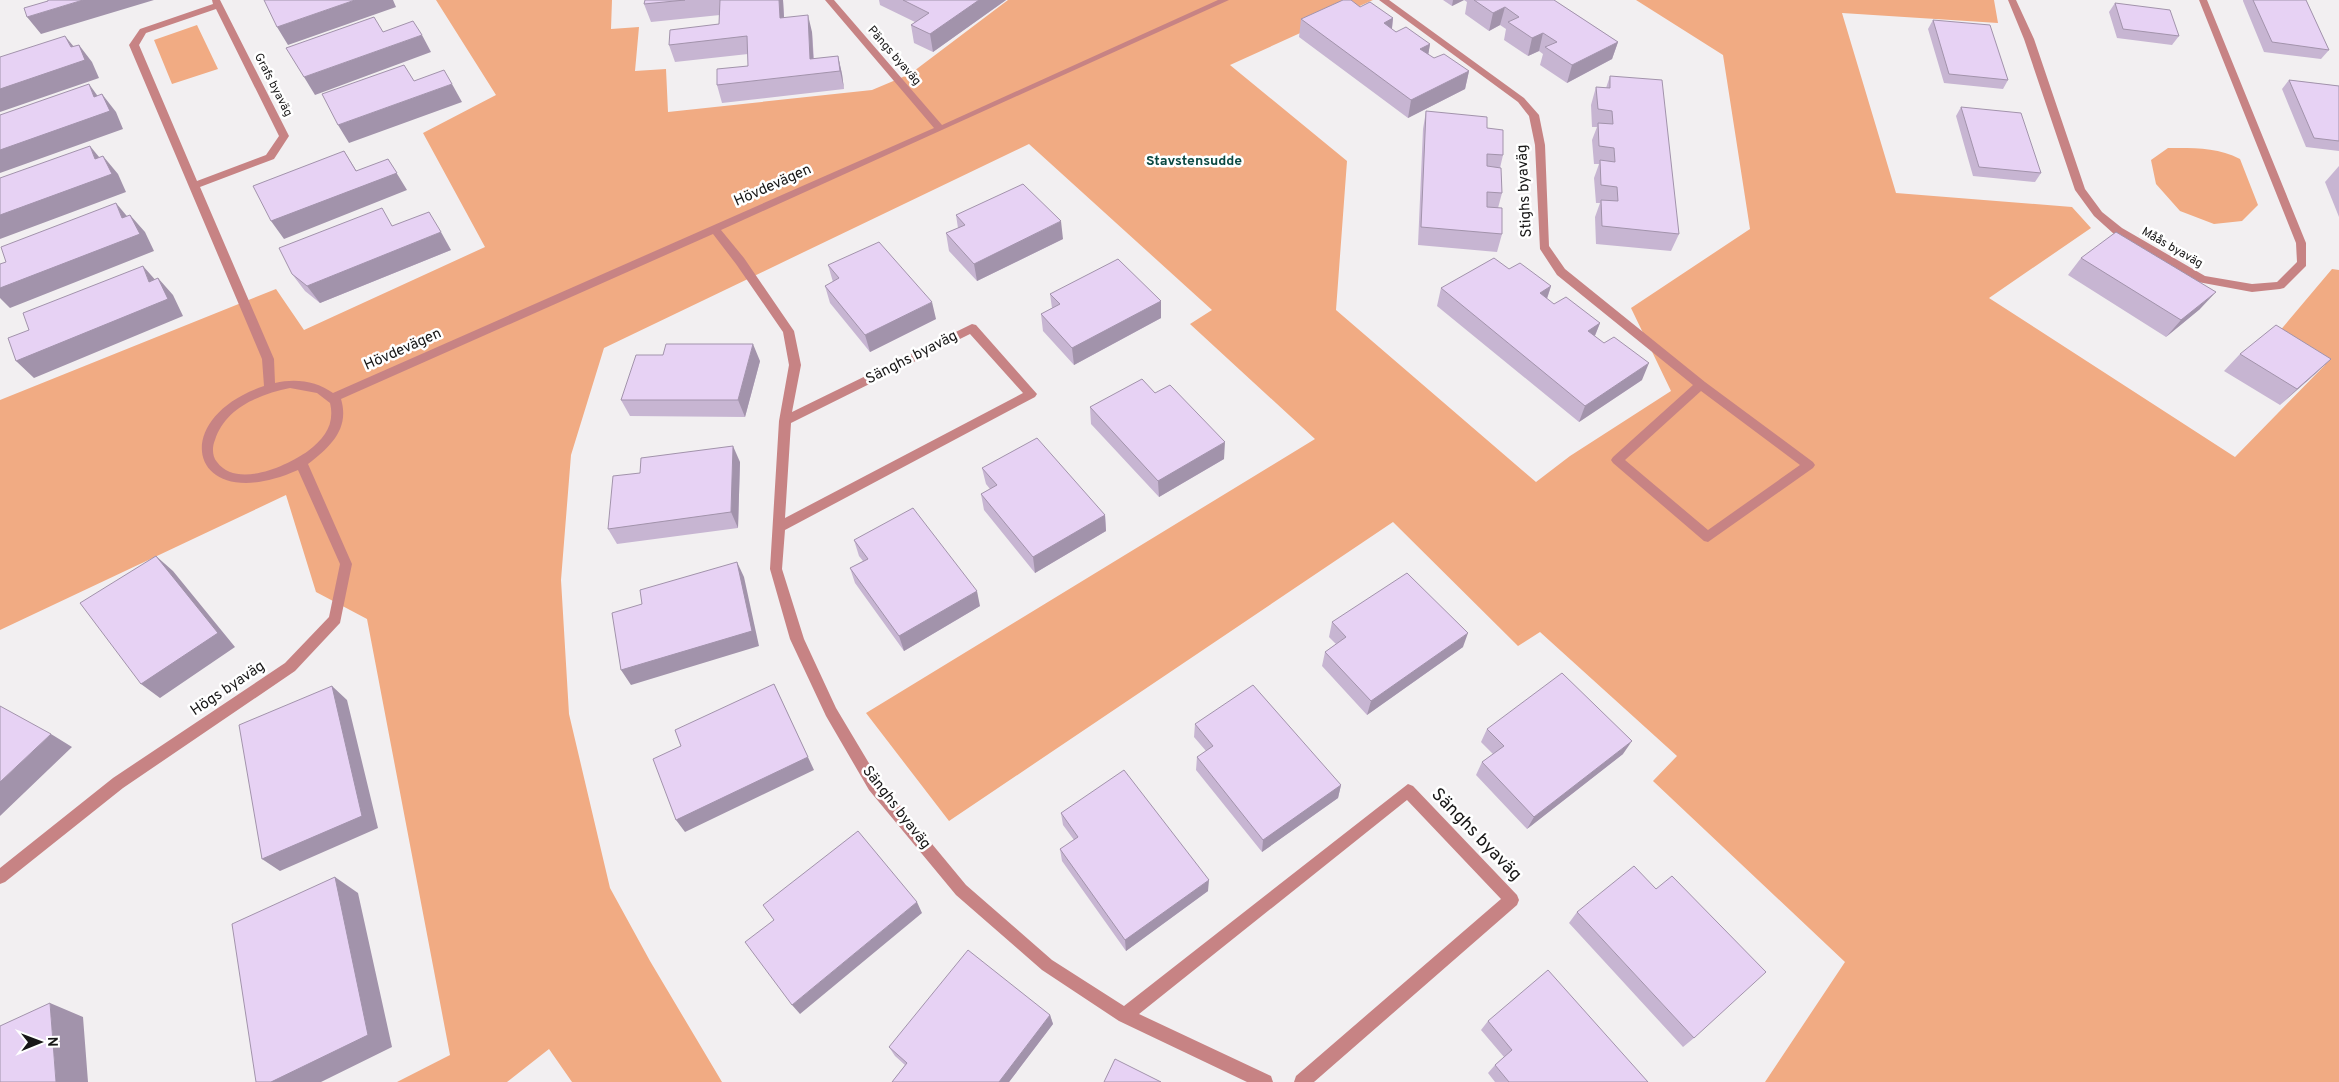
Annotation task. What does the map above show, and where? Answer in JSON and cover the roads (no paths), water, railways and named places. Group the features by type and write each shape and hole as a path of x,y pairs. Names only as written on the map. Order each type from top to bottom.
{"street":[{"name":"Pängs byaväg","path":"829,0 940,129"},
{"name":"Hövdevägen","path":"334,398 940,129 1225,0"},
{"name":"Stighs byaväg","path":"1383,0 1521,100 1534,115 1540,145 1544,246 1560,272 1701,385 1808,465 1708,537 1617,460 1701,385"},
{"name":"Måås byaväg","path":"2012,0 2029,39 2080,190 2098,214 2118,231 2202,279 2252,288 2280,285 2302,264 2301,243 2203,0"},
{"name":"Grafs byaväg","path":"195,185 270,157 284,136 217,2 144,31 134,45 268,359 270,388"},
{"name":"Sänghs byaväg","path":"715,229 740,261 788,331 795,365 785,422 777,528 776,569 797,639 830,712 874,785 961,890 1047,965 1125,1015 1265,1082"},
{"name":"Sänghs byaväg","path":"777,528 1031,394 972,328 785,422"},
{"path":"290,384 308,385 323,390 334,398 338,409 338,421 333,434 320,450 302,464 281,473 252,479 238,479 221,474 210,465 206,452 207,444 208,437 216,422 231,407 249,396 270,388 290,384"},
{"name":"Högs byaväg","path":"0,877 118,783 290,667 335,618 346,564 302,464"},
{"name":"Sänghs byaväg","path":"1125,1015 1408,790 1512,900 1302,1082"}],"district":[{"name":"Stavstensudde","path":"1194,161"}]}
